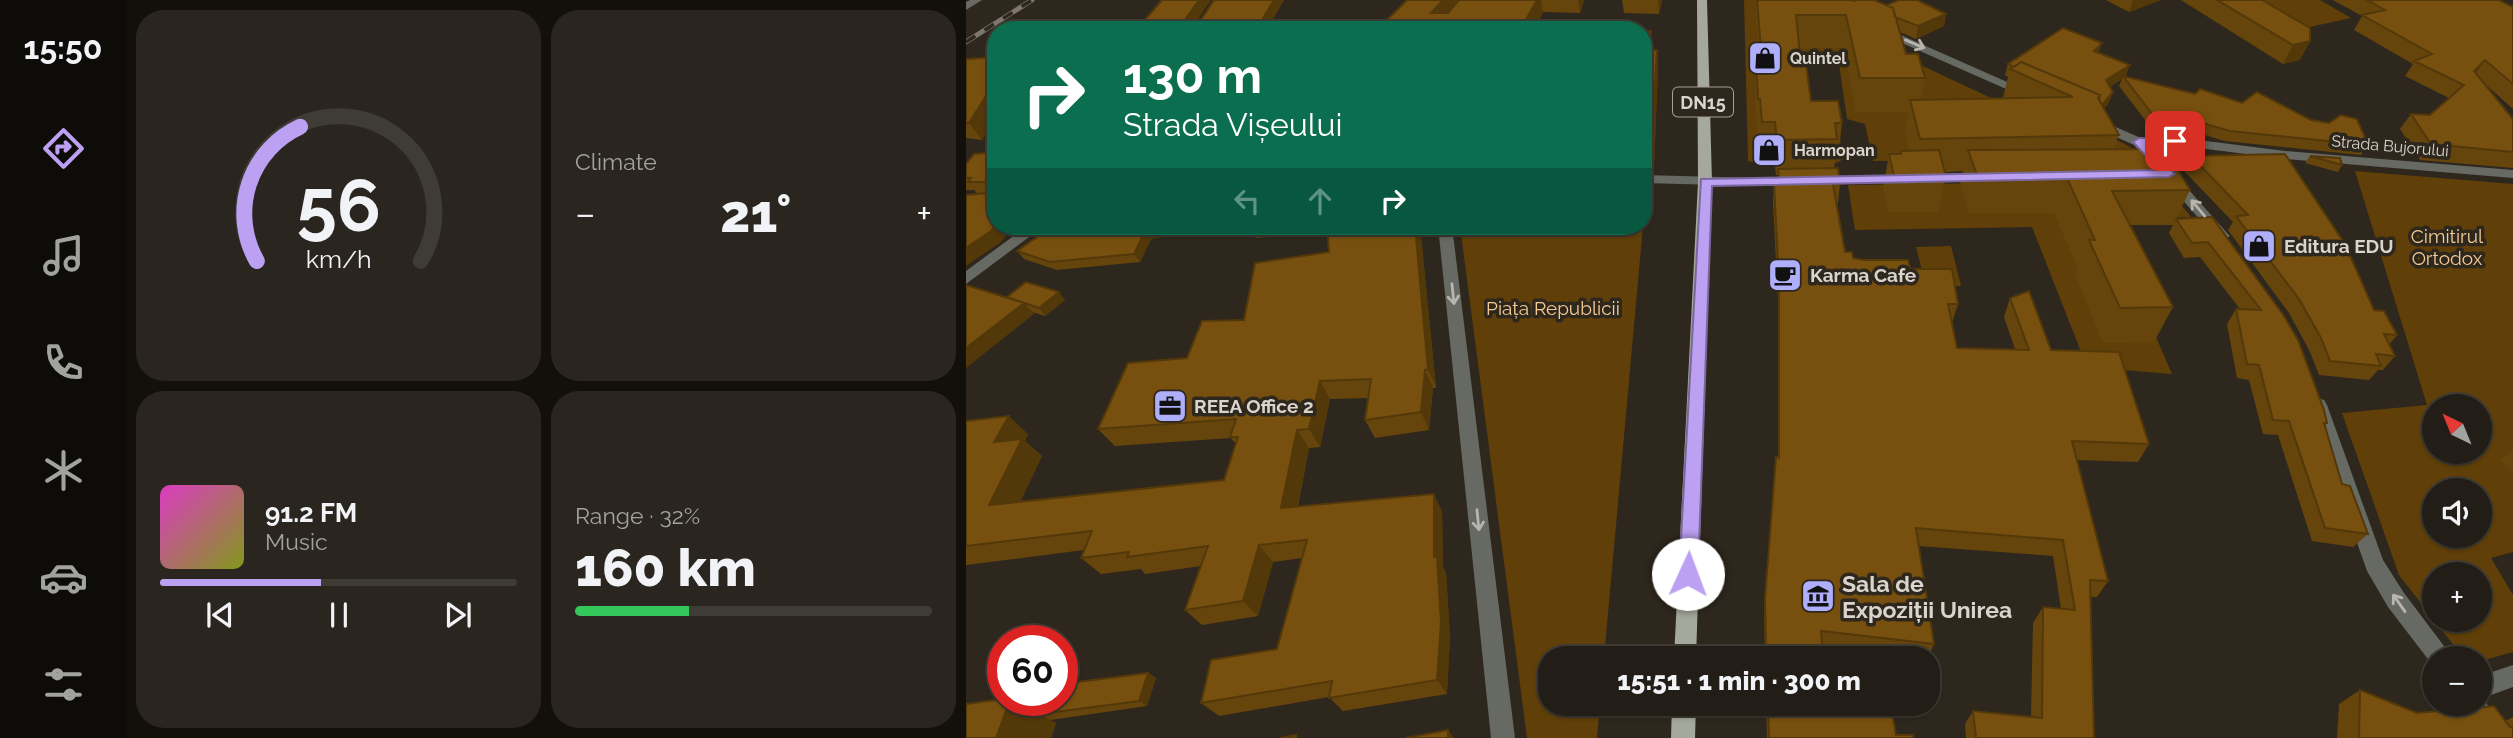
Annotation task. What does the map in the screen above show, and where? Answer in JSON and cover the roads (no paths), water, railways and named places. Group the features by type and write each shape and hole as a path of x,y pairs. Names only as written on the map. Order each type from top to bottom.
{"main road":[{"name":"DN15","path":"1686,646 1705,182 1702,0"},
{"path":"1683,738 1684,716"}],"street":[{"path":"966,7 977,0"},
{"path":"1864,23 2039,99"},
{"path":"2089,120 2139,142 2233,248"},
{"name":"Strada Bujorului","path":"2139,142 2175,141 2286,155 2513,174"},
{"path":"2141,174 2169,174"},
{"path":"1652,179 1705,182 1992,177"},
{"path":"966,279 1025,235"},
{"path":"1446,235 1503,738"},
{"path":"2313,391 2374,564 2396,600 2431,646"},
{"path":"2492,684 2513,676"},
{"path":"2481,716 2497,738"}],"railway":[{"path":"999,21 1032,0"},
{"path":"966,42 987,29"}],"place":[{"name":"Quintel","path":"1765,58"},
{"name":"Harmopan","path":"1769,150"},
{"name":"Editura EDU","path":"2259,246"},
{"name":"Karma Cafe","path":"1785,275"},
{"name":"REEA Office 2","path":"1170,406"},
{"name":"Sala de Expoziții Unirea","path":"1818,596"}],"park label":[{"name":"Cimitirul Ortodox","path":"2447,247"},
{"name":"Piața Republicii","path":"1553,308"}]}
